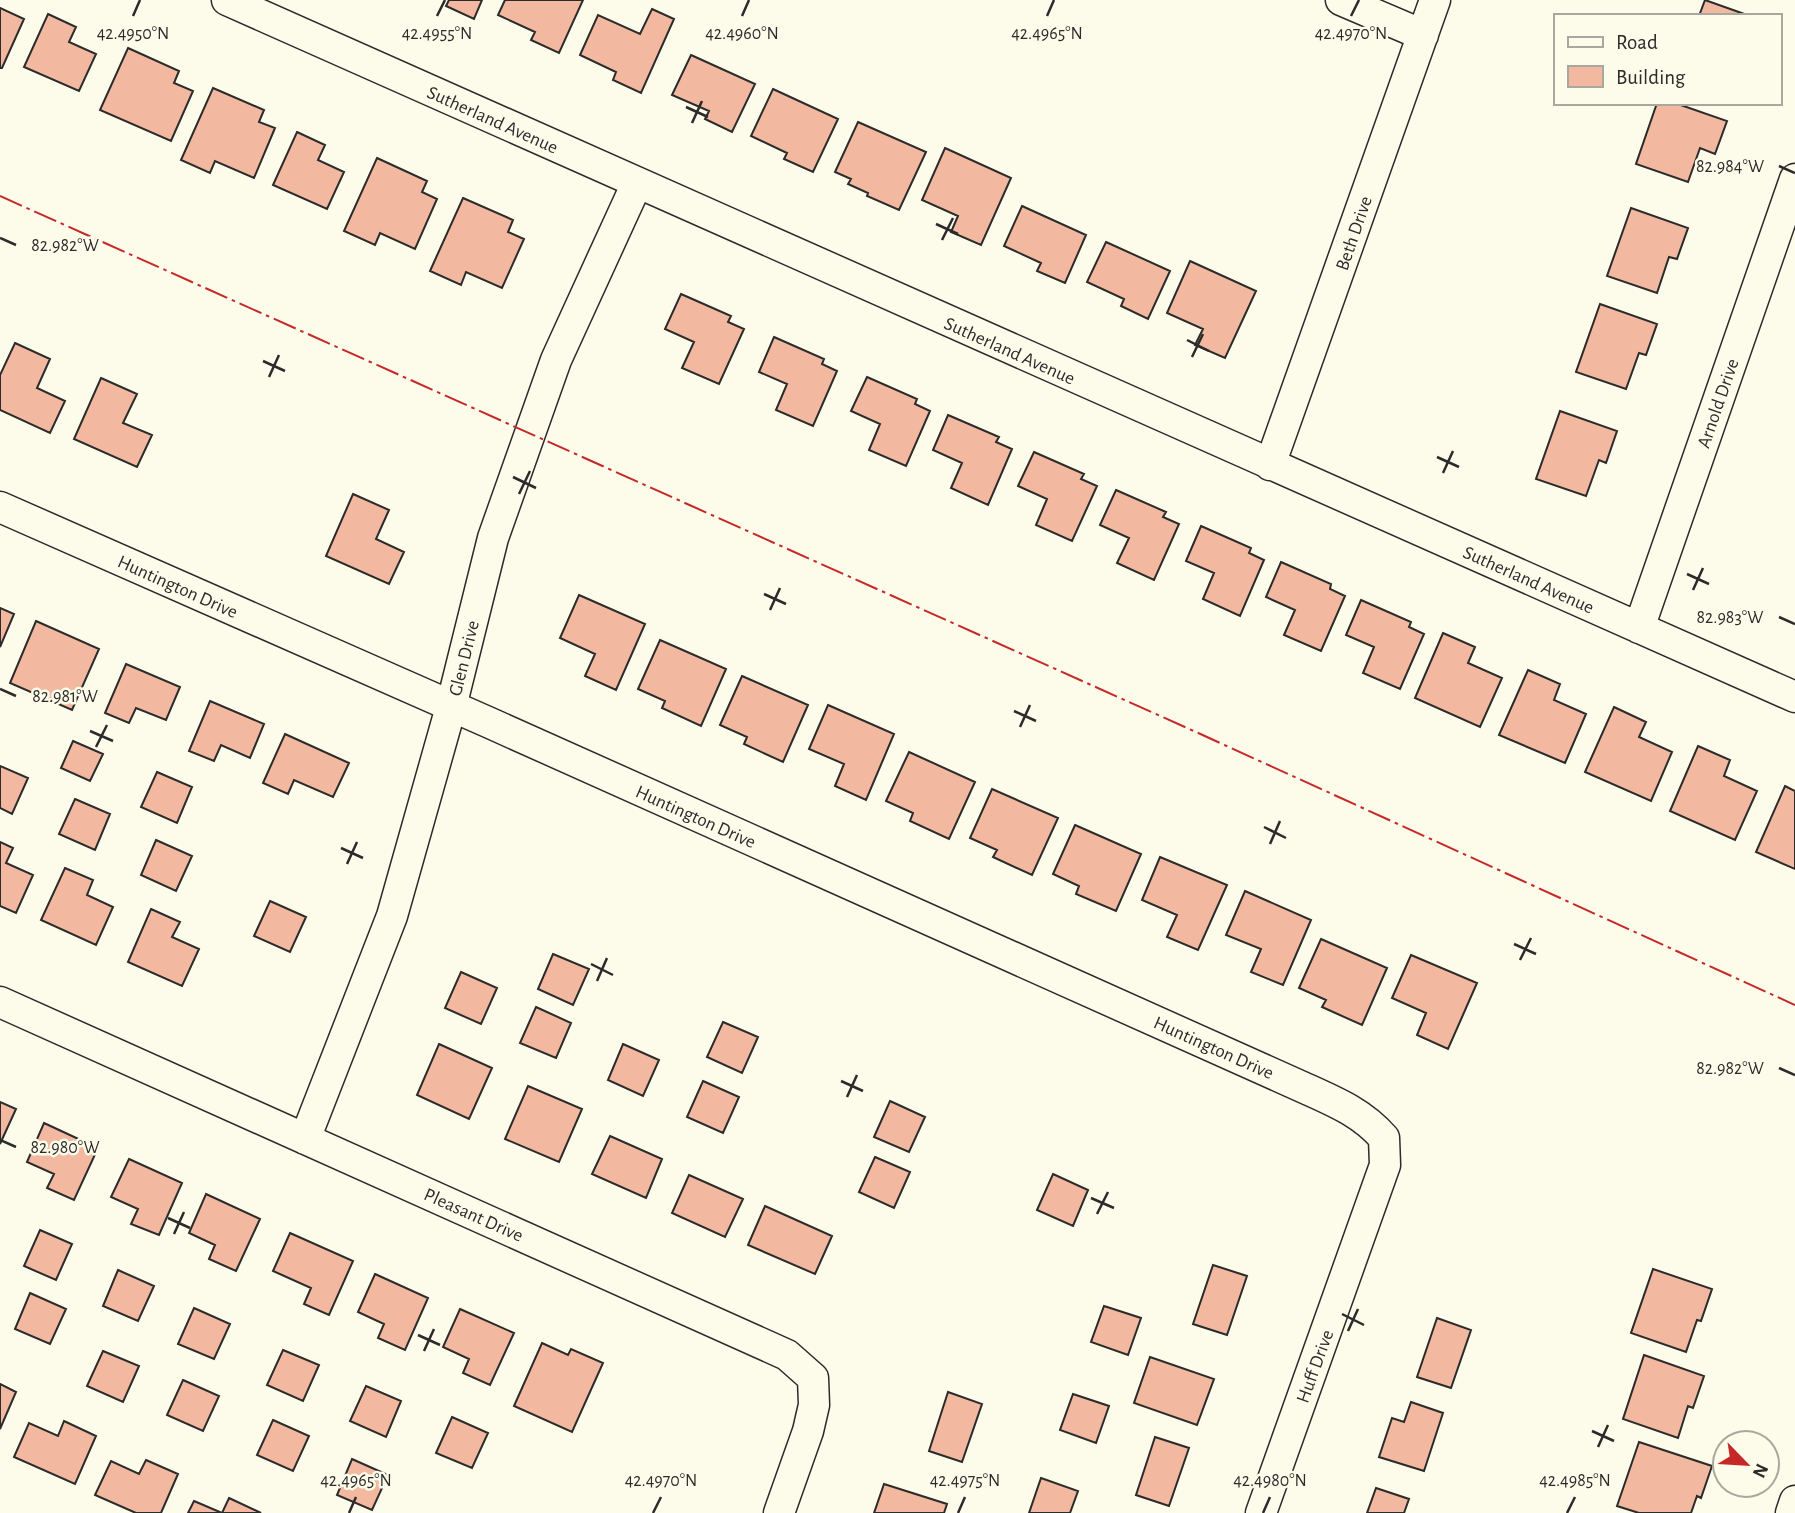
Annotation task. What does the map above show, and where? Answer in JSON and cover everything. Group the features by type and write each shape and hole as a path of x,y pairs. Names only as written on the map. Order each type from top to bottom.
{"street":[{"name":"Sutherland Avenue","path":"227,0 1795,697"},
{"path":"1341,0 1423,34"},
{"name":"Beth Drive","path":"1270,465 1435,0"},
{"name":"Arnold Drive","path":"1639,628 1795,178"},
{"name":"Glen Drive","path":"305,1139 392,916 451,707 493,538 556,360 637,183"},
{"name":"Huntington Drive","path":"0,507 1353,1110 1371,1122 1384,1138"},
{"name":"Pleasant Drive","path":"0,1002 787,1355 813,1378 814,1405 808,1432 779,1513"},
{"name":"Huff Drive","path":"1261,1513 1385,1165 1384,1138"},
{"path":"1791,1513 1795,1502"}],"building":[{"path":"449,0 482,0 474,19 446,6"},
{"path":"505,0 583,0 559,53 531,40 535,32 498,15"},
{"path":"1705,0 1744,14 1700,14"},
{"path":"0,8 24,19 2,68 0,68"},
{"path":"652,9 674,19 641,93 613,80 616,72 580,55 598,15 640,34"},
{"path":"48,14 76,27 69,42 96,54 79,91 24,67"},
{"path":"128,48 179,71 174,83 193,91 171,141 100,110"},
{"path":"691,55 755,84 732,132 705,119 709,111 672,95"},
{"path":"213,88 264,110 259,122 275,128 254,178 215,161 210,173 181,160"},
{"path":"773,89 838,119 813,172 784,159 787,153 751,136"},
{"path":"1656,105 1681,105 1727,121 1715,154 1700,148 1688,182 1636,164"},
{"path":"858,122 926,152 899,210 867,196 868,193 848,184 851,179 835,172"},
{"path":"297,132 325,145 318,160 344,172 327,209 273,185"},
{"path":"945,148 1011,178 981,245 951,232 958,216 922,200"},
{"path":"377,158 427,181 422,192 437,199 415,249 380,233 375,245 344,231"},
{"path":"463,198 513,220 508,232 524,239 502,288 466,272 461,285 430,271"},
{"path":"1022,206 1086,235 1065,283 1037,271 1041,263 1004,246"},
{"path":"1631,208 1688,228 1677,259 1669,257 1657,293 1607,276"},
{"path":"1106,242 1170,271 1148,319 1121,306 1124,299 1087,282"},
{"path":"1190,261 1256,291 1225,358 1195,345 1203,329 1167,313"},
{"path":"681,294 731,316 728,322 744,329 719,384 682,368 694,342 665,329"},
{"path":"1600,304 1657,324 1646,355 1639,353 1626,389 1576,372"},
{"path":"774,337 824,359 822,364 837,371 813,426 776,410 787,384 759,372"},
{"path":"15,343 50,359 37,388 65,401 50,433 0,410 0,375"},
{"path":"867,377 917,399 915,404 930,411 906,466 869,450 880,424 851,411"},
{"path":"101,378 137,394 123,423 152,435 137,467 74,439"},
{"path":"1560,411 1617,431 1606,463 1599,460 1586,496 1536,479"},
{"path":"948,415 999,437 996,442 1012,449 988,505 951,488 962,463 933,450"},
{"path":"1034,452 1084,474 1081,479 1097,486 1072,541 1036,525 1047,499 1018,486"},
{"path":"1116,490 1166,512 1163,517 1179,524 1154,580 1117,563 1129,538 1100,525"},
{"path":"353,494 389,510 376,539 404,552 389,584 326,556"},
{"path":"1201,526 1251,548 1249,553 1264,560 1240,616 1203,599 1214,573 1186,561"},
{"path":"1281,562 1331,584 1330,589 1345,596 1321,651 1284,635 1295,610 1266,597"},
{"path":"579,595 645,624 616,690 585,676 595,654 560,638"},
{"path":"1361,600 1411,622 1409,627 1424,634 1400,689 1363,673 1374,647 1346,635"},
{"path":"0,608 14,614 0,647"},
{"path":"36,621 99,649 72,710 10,683"},
{"path":"1443,633 1475,647 1468,663 1502,678 1480,727 1415,698"},
{"path":"660,640 726,669 701,726 662,708 665,701 638,689"},
{"path":"126,664 180,687 166,720 136,708 129,723 105,713"},
{"path":"1528,670 1560,684 1554,700 1586,714 1565,763 1499,735"},
{"path":"742,676 808,705 783,762 744,744 747,737 720,725"},
{"path":"210,701 264,724 250,758 221,745 214,761 189,751"},
{"path":"828,705 894,734 866,800 835,786 844,764 809,749"},
{"path":"1614,707 1646,722 1639,737 1672,752 1651,801 1585,772"},
{"path":"285,734 349,763 333,797 294,780 288,794 263,783"},
{"path":"73,741 103,754 90,781 61,768"},
{"path":"1698,746 1730,760 1724,776 1757,791 1735,840 1670,811"},
{"path":"909,752 975,782 949,839 910,821 913,813 886,801"},
{"path":"0,766 28,778 12,814 0,808"},
{"path":"157,772 192,787 177,823 141,807"},
{"path":"1785,786 1795,791 1795,869 1756,852"},
{"path":"992,789 1058,818 1032,875 993,857 997,850 970,838"},
{"path":"75,799 110,814 95,850 59,834"},
{"path":"1075,825 1141,854 1116,911 1076,894 1079,886 1053,874"},
{"path":"156,840 192,856 176,891 141,875"},
{"path":"0,842 13,848 6,863 33,875 16,913 0,906"},
{"path":"1160,857 1227,885 1198,950 1167,937 1177,915 1142,900"},
{"path":"65,868 93,880 87,895 113,907 96,945 41,920"},
{"path":"1245,891 1311,920 1283,985 1251,972 1261,949 1226,935"},
{"path":"270,901 306,917 290,952 254,936"},
{"path":"151,909 180,922 172,937 199,949 182,986 128,962"},
{"path":"1321,939 1387,968 1362,1025 1322,1007 1326,1000 1299,988"},
{"path":"553,954 589,969 573,1005 538,989"},
{"path":"1411,955 1477,983 1448,1049 1417,1035 1426,1013 1392,998"},
{"path":"461,972 497,988 481,1024 445,1008"},
{"path":"536,1007 571,1023 556,1058 520,1043"},
{"path":"723,1022 758,1037 742,1073 707,1057"},
{"path":"439,1044 492,1068 469,1119 417,1095"},
{"path":"623,1044 659,1060 643,1096 608,1080"},
{"path":"703,1081 739,1097 723,1133 687,1117"},
{"path":"528,1086 582,1109 559,1162 505,1139"},
{"path":"890,1101 925,1117 909,1152 874,1137"},
{"path":"0,1102 16,1109 0,1144"},
{"path":"44,1123 98,1148 74,1200 47,1188 54,1174 27,1162"},
{"path":"610,1136 662,1159 646,1198 592,1174"},
{"path":"875,1157 910,1172 894,1208 859,1192"},
{"path":"129,1159 182,1183 159,1235 131,1224 138,1209 111,1197"},
{"path":"1053,1174 1088,1190 1073,1226 1037,1210"},
{"path":"689,1175 743,1199 725,1237 672,1213"},
{"path":"206,1194 260,1219 236,1271 209,1259 215,1245 189,1233"},
{"path":"765,1206 832,1236 815,1274 748,1245"},
{"path":"40,1230 72,1244 56,1280 24,1266"},
{"path":"290,1233 353,1261 329,1315 304,1304 311,1288 273,1271"},
{"path":"1213,1265 1247,1276 1227,1335 1193,1324"},
{"path":"1653,1269 1712,1289 1686,1352 1631,1333"},
{"path":"118,1270 154,1286 138,1321 103,1306"},
{"path":"375,1274 428,1298 405,1350 378,1338 384,1324 358,1312"},
{"path":"30,1293 66,1309 50,1344 15,1329"},
{"path":"1104,1306 1141,1318 1128,1355 1091,1342"},
{"path":"194,1308 230,1324 214,1359 178,1344"},
{"path":"460,1309 514,1333 490,1385 463,1373 469,1359 443,1347"},
{"path":"1437,1318 1471,1330 1451,1388 1417,1377"},
{"path":"542,1343 568,1355 571,1349 603,1363 572,1432 514,1406"},
{"path":"283,1350 319,1365 303,1401 267,1385"},
{"path":"103,1351 139,1366 123,1402 87,1386"},
{"path":"1644,1355 1704,1376 1693,1408 1688,1406 1678,1438 1623,1419"},
{"path":"1150,1357 1214,1379 1197,1425 1134,1403"},
{"path":"183,1380 219,1396 203,1431 167,1415"},
{"path":"0,1384 16,1392 0,1429"},
{"path":"366,1386 401,1401 386,1437 350,1421"},
{"path":"948,1392 982,1404 962,1462 929,1451"},
{"path":"1073,1394 1109,1406 1096,1443 1060,1430"},
{"path":"1411,1402 1443,1413 1424,1471 1379,1457 1392,1418 1404,1422"},
{"path":"452,1417 488,1433 472,1468 436,1453"},
{"path":"273,1420 309,1436 293,1471 257,1455"},
{"path":"64,1421 96,1436 75,1484 14,1457 29,1423 58,1436"},
{"path":"1155,1437 1189,1448 1169,1506 1136,1495"},
{"path":"1639,1442 1711,1466 1701,1498 1697,1496 1691,1513 1639,1513 1617,1506"},
{"path":"352,1459 388,1475 372,1510 337,1495"},
{"path":"146,1460 178,1474 161,1513 136,1513 95,1495 111,1461 139,1474"},
{"path":"1041,1478 1078,1491 1070,1513 1029,1513"},
{"path":"884,1484 947,1504 944,1513 874,1513"},
{"path":"1376,1488 1409,1499 1404,1513 1367,1513"},
{"path":"229,1498 261,1513 222,1513"},
{"path":"194,1501 222,1513 188,1513"}],"power":[{"path":"0,196 1196,732 1795,1005"}]}
